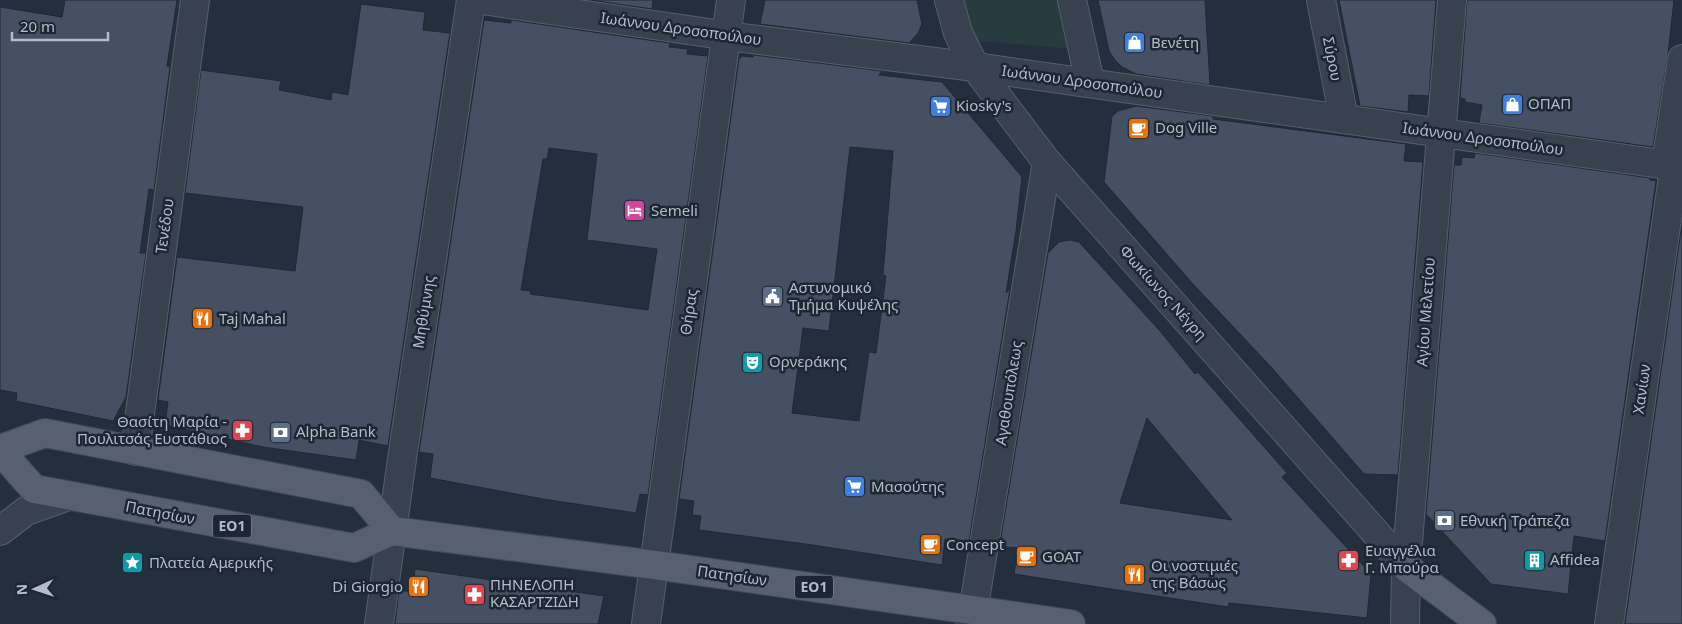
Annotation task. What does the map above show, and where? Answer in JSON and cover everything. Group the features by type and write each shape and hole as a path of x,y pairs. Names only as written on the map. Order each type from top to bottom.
{"main road":[{"name":"Πατησίων","path":"392,531 361,494 45,433 0,450 34,489 354,548 392,531 655,565 973,617 1071,624"},
{"path":"1406,566 1482,624"}],"street":[{"name":"Τενέδου","path":"135,451 195,0"},
{"name":"Μηθύμνης","path":"379,624 471,0"},
{"name":"Ιωάννου Δροσοπούλου","path":"482,0 1441,133 1674,163"},
{"name":"Θήρας","path":"646,624 731,0"},
{"name":"Φωκίωνος Νέγρη","path":"949,0 958,33 975,67 1047,162 1406,566"},
{"path":"1072,0 1090,83"},
{"name":"Σύρου","path":"1321,0 1344,119"},
{"name":"Αγίου Μελετίου","path":"1404,624 1406,566 1452,0"},
{"name":"Χανίων","path":"1609,624 1674,163 1682,59"},
{"name":"Αγαθουπόλεως","path":"973,617 1047,162"},
{"path":"0,531 26,511 68,496"}],"green space":[{"path":"951,0 1060,0 1071,49 960,39"}],"building":[{"path":"65,0 177,0 167,66 170,67 154,190 149,189 140,253 146,253 126,397 113,421 16,401 17,393 0,390 0,7 62,17"},
{"path":"590,0 653,0 652,9"},
{"path":"765,0 917,0 922,24 918,33 909,43 760,24"},
{"path":"1098,0 1205,0 1210,85 1136,74 1122,67 1109,51"},
{"path":"1339,0 1436,0 1429,96 1409,95 1408,112 1360,106"},
{"path":"1467,0 1674,0 1668,54 1653,147 1479,123 1482,105 1465,102 1465,99 1460,98"},
{"path":"361,4 425,12 423,30 450,33 388,446 359,440 356,460 263,447 165,425 168,402 158,400 177,257 295,271 303,207 185,193 201,70 281,81 279,90 331,100 332,92 348,95"},
{"path":"484,20 511,23 511,20 670,43 669,47 688,49 687,54 708,56 648,495 640,494 636,513 543,499 430,478 433,454 419,452","holes":["549,148 597,154 587,240 657,249 648,310 530,294 531,291 521,290 543,159 547,159"]},
{"path":"754,55 882,71 879,75 942,82 1022,177 1006,293 1010,289 969,541 945,539 942,565 699,530 701,516 692,515 694,501 679,499 739,58 741,56 753,57","holes":["850,147 893,151 883,275 886,276 876,353 869,352 859,421 792,413 803,328 829,331"]},
{"path":"1136,106 1213,116 1213,119 1406,144 1404,161 1423,162 1398,475 1364,474 1272,368 1192,283 1104,182 1112,116 1118,111"},
{"path":"1475,153 1650,178 1650,180 1656,181 1605,541 1574,536 1568,594 1491,584 1426,514 1454,165 1461,165 1462,157 1474,158"},
{"path":"1682,223 1682,624 1625,624"},
{"path":"1070,240 1079,242 1160,331 1195,374 1198,372 1287,473 1282,477 1371,574 1367,618 1229,603 1228,607 1014,574 1018,548 1005,547 1006,544 1000,543 1048,253 1059,242","holes":["1147,418 1232,520 1120,503"]},
{"path":"415,569 604,596 598,624 395,624 399,590 412,592"}],"place":[{"name":"Βενέτη","path":"1135,43"},
{"name":"ΟΠΑΠ","path":"1512,104"},
{"name":"Kiosky's","path":"940,106"},
{"name":"Dog Ville","path":"1139,128"},
{"name":"Semeli","path":"635,211"},
{"name":"Αστυνομικό Τμήμα Κυψέλης","path":"773,297"},
{"name":"Taj Mahal","path":"203,319"},
{"name":"Ορνεράκης","path":"753,362"},
{"name":"Θασίτη Μαρία - Πουλιτσάς Ευστάθιος","path":"243,431"},
{"name":"Alpha Bank","path":"280,432"},
{"name":"Μασούτης","path":"855,487"},
{"name":"Εθνική Τράπεζα","path":"1444,521"},
{"name":"Concept","path":"930,545"},
{"name":"GOAT","path":"1026,557"},
{"name":"Ευαγγέλια Γ. Μπούρα","path":"1349,560"},
{"name":"Affidea","path":"1534,560"},
{"name":"Πλατεία Αμερικής","path":"133,563"},
{"name":"Οι νοστιμιές της Βάσως","path":"1135,575"},
{"name":"Di Giorgio","path":"419,587"},
{"name":"ΠΗΝΕΛΟΠΗ ΚΑΣΑΡΤΖΙΔΗ","path":"474,594"}]}
